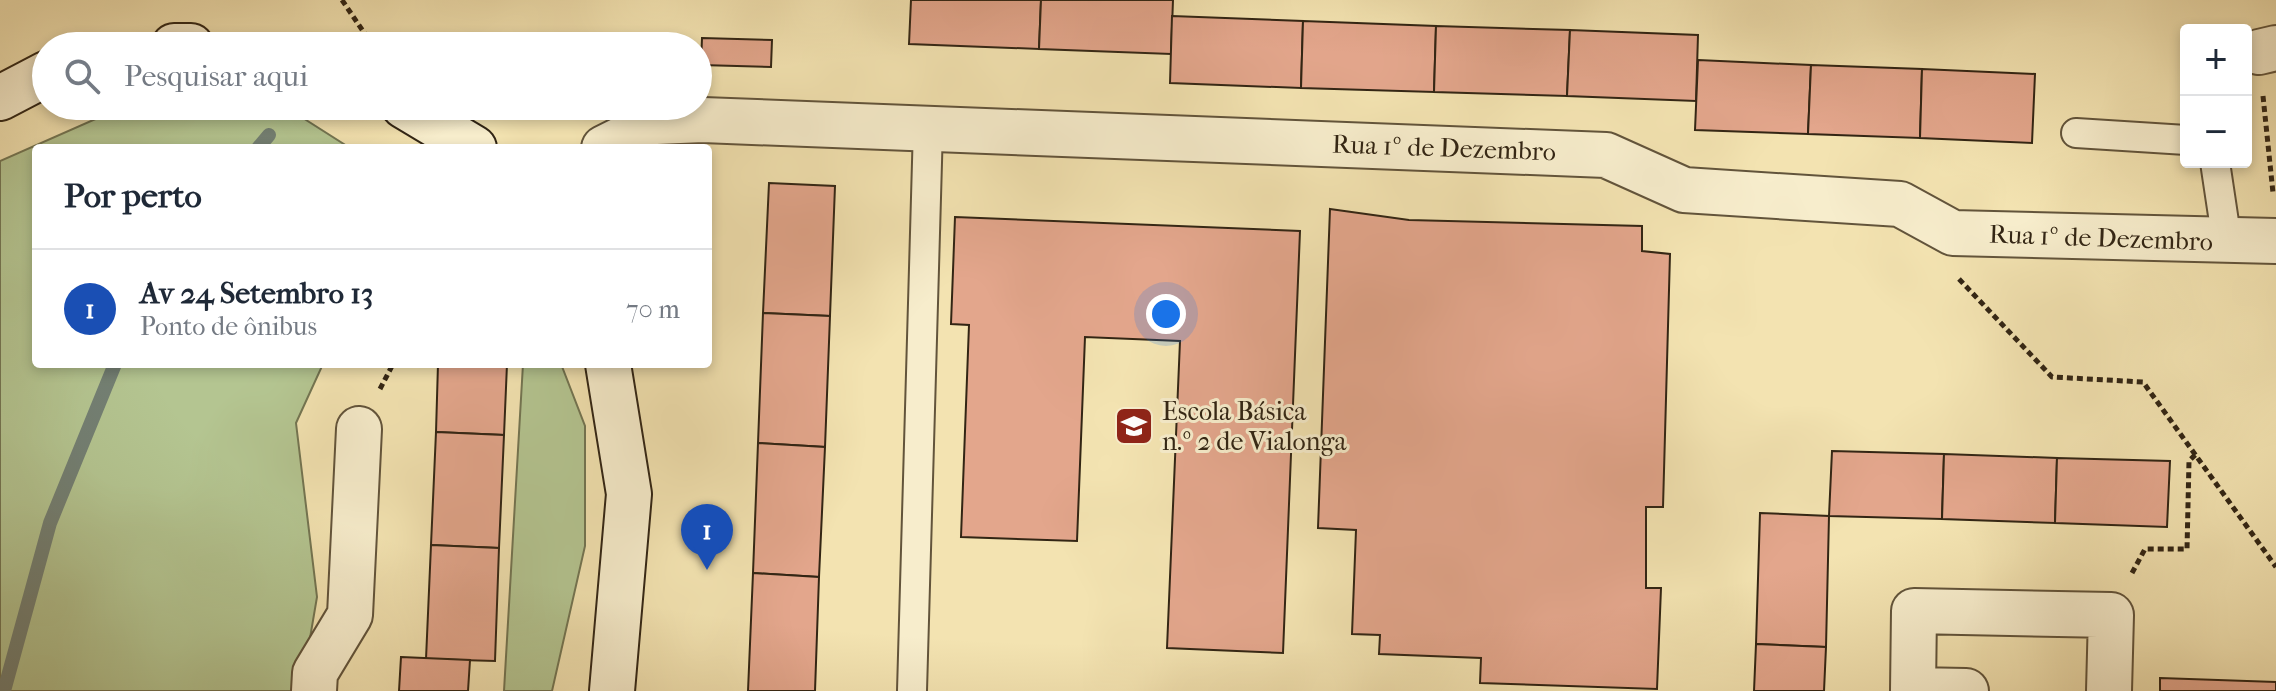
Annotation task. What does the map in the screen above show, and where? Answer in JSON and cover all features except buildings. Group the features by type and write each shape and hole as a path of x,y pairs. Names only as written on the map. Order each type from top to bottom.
{"street":[{"path":"0,98 32,81"},
{"path":"427,120 467,144"},
{"name":"Rua 1º de Dezembro","path":"612,144 656,122 703,120 1606,155 1684,190 1900,204 1953,233 2227,242 2275,222"},
{"path":"609,368 629,494 612,691"},
{"path":"314,691 315,673 350,615 359,429"},
{"path":"1966,691 1913,690 1914,611 2111,615 2109,691"}],"lane":[{"path":"912,691 928,127"},
{"path":"2076,133 2180,140"},
{"path":"2216,168 2227,242"}],"path":[{"path":"342,0 364,32"},
{"path":"2268,50 2275,222"},
{"path":"1953,273 2052,377 2143,382 2276,567"},
{"path":"2111,615 2145,549 2187,549 2189,461 2196,454"}],"green space":[{"path":"93,120 306,120 344,144 39,144"},
{"path":"32,147 32,368 321,368 296,423 317,597 301,691 0,691 0,161"},
{"path":"523,368 563,368 585,426 585,546 552,691 504,691"}],"waterway":[{"path":"261,144 269,135"},
{"path":"4,691 50,523 113,368"}],"place":[{"name":"Escola Básica n.º 2 de Vialonga","path":"1134,426"},
{"name":"Av 24 Setembro 13","path":"707,570"}]}
